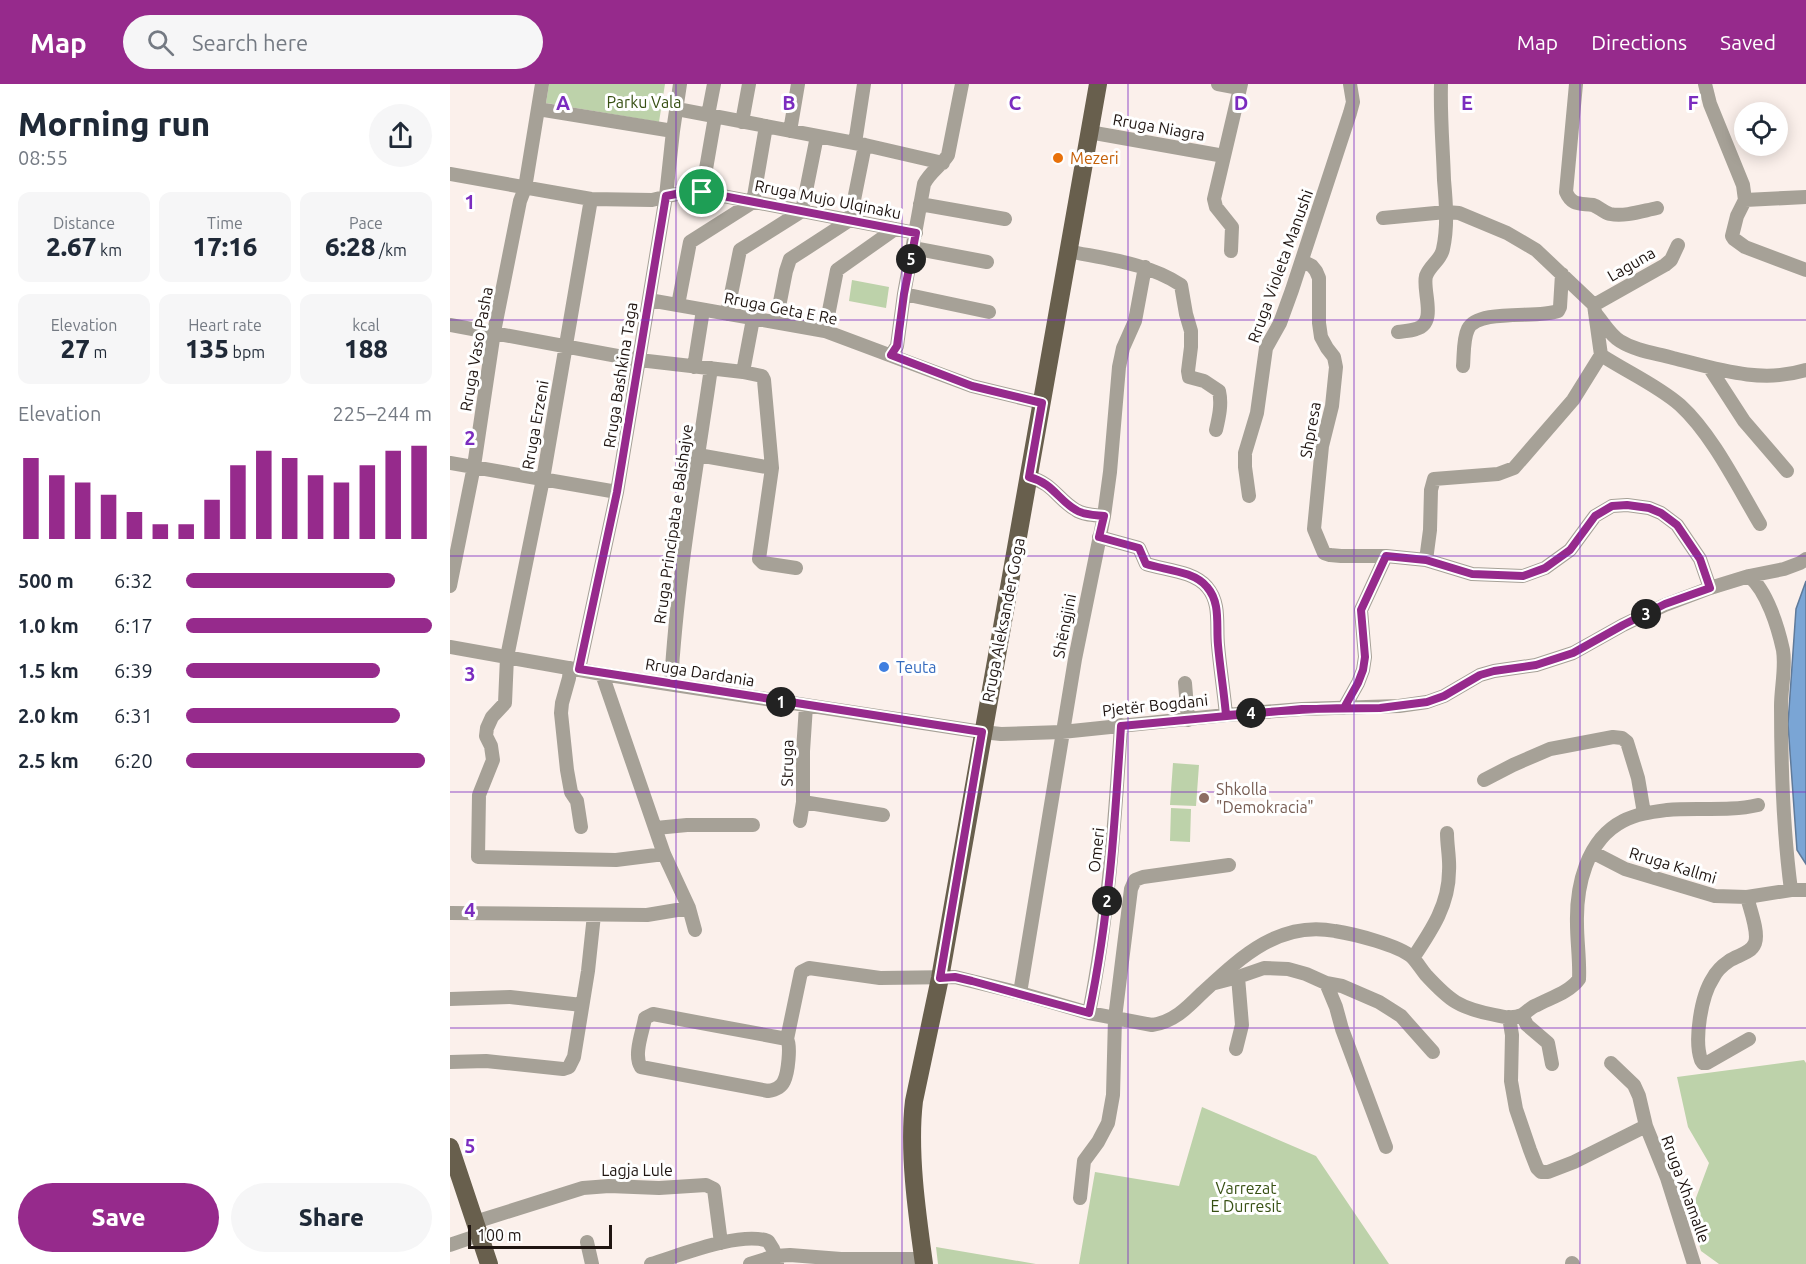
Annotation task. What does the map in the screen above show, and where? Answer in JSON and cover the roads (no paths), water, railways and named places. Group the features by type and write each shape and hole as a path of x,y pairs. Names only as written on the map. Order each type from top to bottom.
{"main road":[{"name":"Rruga Aleksander Goga","path":"923,1262 916,1197 912,1119 914,1101 940,978 1098,84"},
{"path":"450,1147 455,1181 477,1229 489,1264"}],"street":[{"name":"Rruga Vaso Pasha","path":"450,586 474,466 494,332 520,201 525,188 542,84"},
{"name":"Rruga Bashkina Taga","path":"581,827 577,801 571,792 567,770 561,714 562,703 574,669 617,492 666,196 680,84"},
{"path":"702,192 714,84"},
{"path":"742,122 748,84"},
{"path":"790,131 798,84"},
{"path":"776,322 790,259 850,220 860,144 864,84"},
{"path":"891,355 897,346 924,184 929,175 948,155 962,84"},
{"path":"1218,84 1240,86 1214,199 1221,216 1232,227 1231,251"},
{"name":"Rruga Violeta Manushi","path":"1249,496 1245,453 1259,407 1266,348 1280,323 1350,112 1353,102 1350,84"},
{"path":"1398,332 1422,327 1426,321 1427,274 1443,248 1446,212 1441,84"},
{"path":"1576,84 1566,192 1569,198 1575,204 1597,206 1603,212 1619,216 1657,208"},
{"path":"1705,84 1710,104 1743,185 1745,200 1737,216 1732,236 1745,246 1806,270"},
{"path":"538,109 673,131"},
{"path":"676,109 860,144 942,163"},
{"path":"678,305 690,242 753,202 766,126"},
{"name":"Rruga Niagra","path":"1089,132 1224,156"},
{"path":"727,314 740,250 802,211 817,136"},
{"name":"Rruga Mujo Ulqinaku","path":"451,178 591,198 652,200 681,193 702,192 916,233"},
{"path":"1745,200 1806,196"},
{"name":"Rruga Erzeni","path":"591,198 543,479 507,657 505,703 492,717 487,728 486,736 491,746 493,760 480,795 478,857 616,860 664,854"},
{"path":"920,204 1005,219"},
{"path":"1383,218 1446,212 1459,213 1507,233 1536,250 1594,309 1617,339 1631,347 1725,371 1760,376 1779,376 1806,370"},
{"path":"825,331 837,270 895,229"},
{"name":"Laguna","path":"1594,309 1665,265 1671,260 1678,245"},
{"path":"913,248 987,262"},
{"path":"1067,251 1145,267 1181,285 1191,331 1189,377 1204,381 1219,391 1221,399 1216,430"},
{"name":"Shpresa","path":"1302,261 1312,266 1319,278 1320,330 1326,348 1334,357 1336,367 1332,406 1322,446 1314,529 1324,553 1386,556"},
{"name":"Shëngjini","path":"1020,993 1075,658 1104,516 1119,367 1135,321 1145,267"},
{"path":"1463,366 1467,334 1472,324 1502,315 1545,314 1558,311 1562,274"},
{"path":"904,294 989,312"},
{"name":"Rruga Geta E Re","path":"648,300 825,331 972,386 1042,403"},
{"path":"1426,560 1430,530 1431,490 1434,479 1498,474 1514,468 1573,400 1601,356 1594,309"},
{"path":"693,367 703,310"},
{"path":"743,372 753,319"},
{"path":"450,325 639,360 762,376 772,468 759,559 763,563 796,568"},
{"path":"1601,356 1658,389 1681,406 1722,458 1760,524"},
{"path":"1709,367 1744,422 1787,471"},
{"name":"Rruga Principata e Balshajve","path":"671,684 677,606 711,368"},
{"path":"698,455 772,468"},
{"path":"450,463 617,492"},
{"path":"1029,477 1039,480 1054,490 1077,511 1104,516"},
{"path":"1344,708 1363,670 1365,657 1361,610 1386,556 1426,560 1472,574 1523,576 1545,568 1570,550 1595,516 1612,506 1627,505 1649,508 1661,513 1677,525 1700,559 1710,588"},
{"path":"1099,537 1139,548 1146,564 1189,575 1206,586 1214,598 1218,614 1218,644 1226,715"},
{"name":"Pjetër Bogdani","path":"982,732 1001,734 1062,732 1226,715 1302,709 1399,706 1427,702 1444,696 1480,675 1536,665 1573,653 1665,604 1749,576 1784,569 1806,559"},
{"path":"1749,576 1758,584 1766,598 1784,652 1781,705 1782,802 1791,890"},
{"name":"Rruga Dardania","path":"450,647 602,674 982,732"},
{"path":"602,674 664,854 689,908 695,930"},
{"path":"1185,683 1188,720"},
{"name":"Struga","path":"800,821 803,802 806,706"},
{"name":"Omeri","path":"1089,1013 1098,970 1109,885 1121,726"},
{"path":"1484,780 1550,749 1614,737 1622,738 1627,742 1635,769 1644,813"},
{"path":"803,802 883,815"},
{"path":"1515,1016 1575,985 1579,979 1577,900 1584,870 1592,852 1597,843 1612,828 1622,821 1644,813 1745,808 1758,805"},
{"path":"656,828 687,825 753,825"},
{"path":"1413,958 1436,923 1445,901 1449,872 1447,833"},
{"name":"Rruga Kallmi","path":"1592,852 1625,869 1715,896 1748,897 1806,890"},
{"path":"1080,1198 1084,1161 1108,1123 1112,1105 1115,1018 1131,889 1135,880 1229,865"},
{"path":"1748,897 1756,933 1755,944 1750,951 1730,961 1712,979 1700,1017 1701,1060 1707,1063 1749,1039"},
{"path":"450,914 647,915 689,908"},
{"path":"450,1062 486,1061 556,1068 568,1067 572,1064 588,971 594,915"},
{"path":"787,1039 653,1014 645,1018 638,1056 641,1067 768,1091 777,1089 784,1083 789,1051 787,1039 798,981 801,972 809,969 880,978 955,977 1089,1013 1152,1025 1179,1015 1247,953 1283,933 1307,929 1333,930 1395,947 1413,958 1425,974 1455,1003 1480,1012 1515,1016 1548,1043 1552,1064"},
{"path":"1213,983 1264,968 1288,969 1305,974 1380,1002 1401,1017 1433,1052"},
{"path":"1236,1049 1242,1025 1238,977"},
{"path":"1326,983 1386,1147"},
{"path":"450,999 510,997 582,1005"},
{"path":"1515,1016 1512,1035 1511,1081 1516,1109 1537,1168 1541,1172 1548,1172 1574,1162 1646,1126"},
{"name":"Rruga Xhamalle","path":"1611,1063 1634,1085 1639,1096 1646,1126 1667,1178 1694,1264"},
{"name":"Lagja Lule","path":"477,1229 583,1188 609,1186 659,1188 706,1185 714,1189 721,1243"},
{"path":"450,1245 477,1229"},
{"path":"651,1264 721,1243 756,1238 768,1241 776,1260"},
{"path":"587,1242 592,1264"},
{"path":"750,1264 810,1256 923,1262"}],"water":[{"path":"1806,581 1806,864 1797,850 1788,724 1796,609"}],"place":[{"name":"Mezeri","path":"1058,158"},
{"name":"Teuta","path":"884,667"},
{"name":"Shkolla \"Demokracia\"","path":"1204,798"}],"park label":[{"name":"Parku Vala","path":"644,102"},
{"name":"Varrezat E Durresit","path":"1246,1197"}]}
